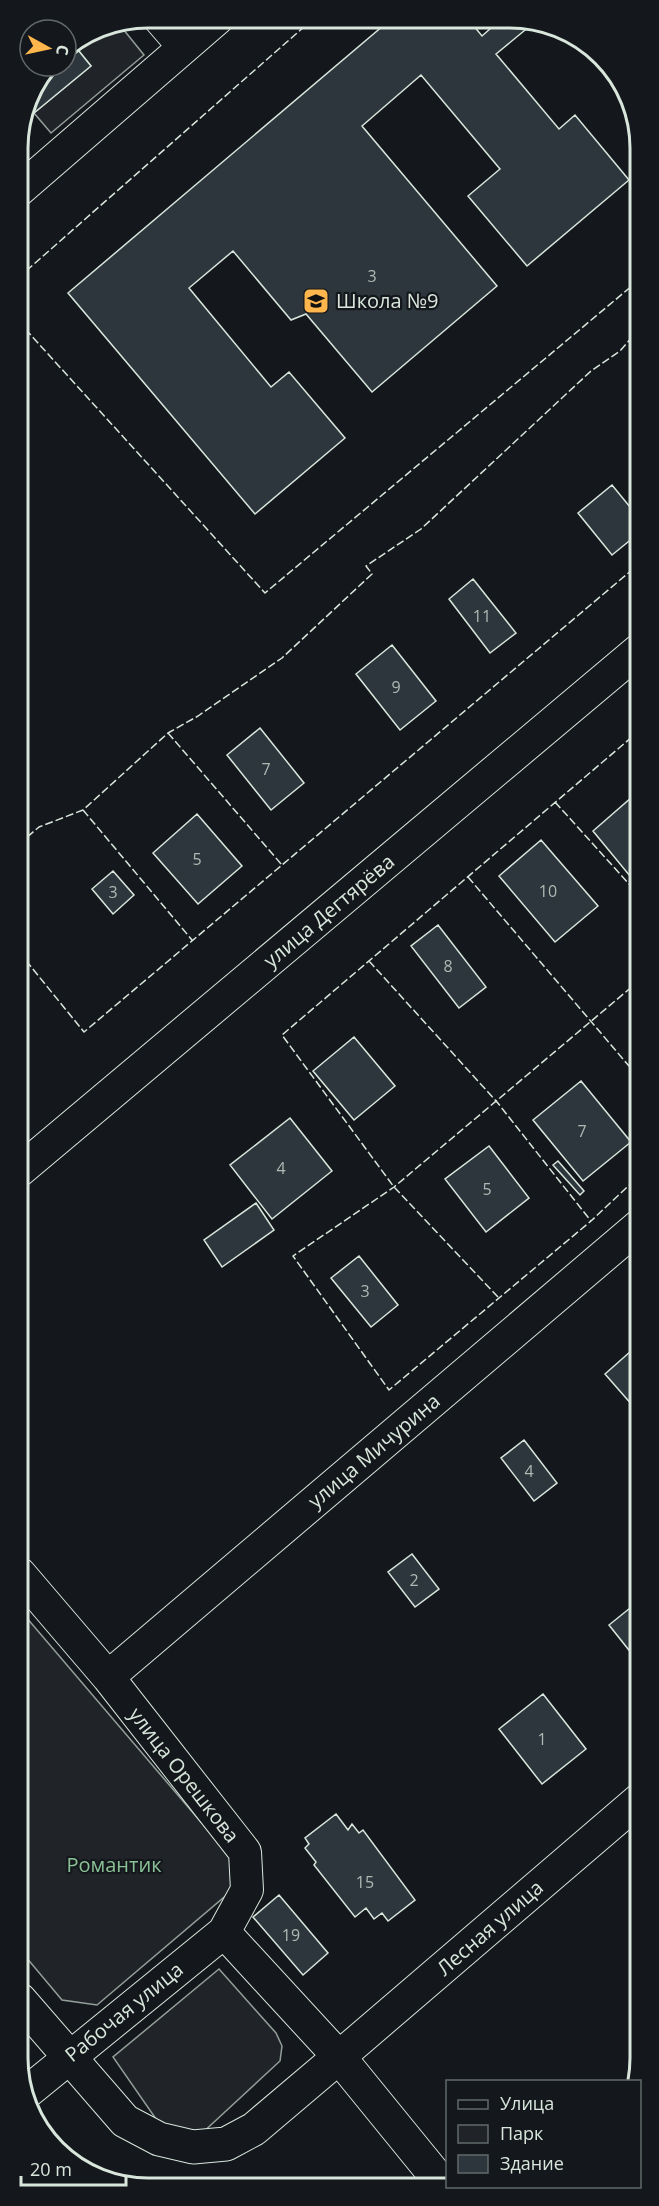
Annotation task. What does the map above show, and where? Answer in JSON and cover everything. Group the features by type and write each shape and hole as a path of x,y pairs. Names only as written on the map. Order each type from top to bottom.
{"street":[{"path":"168,28 184,47"},
{"path":"29,181 206,28"},
{"name":"улица Дегтярёва","path":"28,1164 630,658"},
{"name":"улица Мичурина","path":"108,1677 630,1233"},
{"name":"улица Орешкова","path":"28,1584 108,1677 245,1852 247,1890 224,1932"},
{"name":"Лесная улица","path":"339,2057 630,1808"},
{"path":"224,1932 339,2057 437,2178"},
{"name":"Рабочая улица","path":"33,2087 224,1932"},
{"path":"28,2010 125,2121 159,2139 193,2147 226,2144 254,2129 339,2057"}],"green space":[{"path":"125,31 144,55 51,133 35,112 91,66 79,51 118,33"},
{"name":"Романтик","path":"28,1620 235,1862 230,1892 97,2005 62,2000 28,1960"},
{"path":"219,1969 276,2033 282,2046 280,2061 200,2135 165,2132 113,2057"}],"building":[{"path":"381,28 476,28 482,36 491,28 525,30 496,54 559,129 575,115 629,180 527,266 468,196 500,169 421,75 362,126 497,286 372,392 306,314 291,320 233,251 189,288 271,387 289,372 345,438 255,514 68,293"},
{"path":"79,51 91,66 78,77 78,52"},
{"path":"52,78 76,78 35,112 41,96"},
{"path":"612,485 630,507 630,540 612,555 578,513"},
{"path":"473,579 516,633 490,653 449,599"},
{"path":"392,645 436,701 400,730 356,674"},
{"path":"260,728 304,783 271,810 227,755"},
{"path":"630,799 630,876 593,831"},
{"path":"197,814 242,866 198,904 153,853"},
{"path":"541,840 598,906 555,942 499,876"},
{"path":"113,871 134,895 113,914 92,889"},
{"path":"438,925 486,987 459,1008 411,946"},
{"path":"354,1037 395,1086 354,1120 313,1071"},
{"path":"581,1081 630,1143 583,1181 533,1120"},
{"path":"290,1118 332,1171 272,1219 230,1165"},
{"path":"489,1146 529,1198 486,1232 445,1179"},
{"path":"558,1161 584,1191 580,1195 553,1165"},
{"path":"256,1203 274,1230 222,1267 204,1240"},
{"path":"359,1256 398,1305 371,1327 331,1278"},
{"path":"630,1352 630,1403 605,1374"},
{"path":"524,1440 557,1483 534,1501 501,1458"},
{"path":"412,1554 439,1589 415,1607 388,1572"},
{"path":"630,1608 630,1651 609,1625"},
{"path":"543,1694 586,1749 542,1784 499,1729"},
{"path":"336,1814 348,1830 352,1824 359,1833 363,1830 415,1900 388,1921 382,1913 374,1919 366,1908 355,1917 314,1865 316,1862 305,1848 309,1844 305,1838"},
{"path":"279,1895 328,1953 303,1975 253,1917"}],"fence":[{"path":"29,268 303,28"},
{"path":"29,333 265,593 630,288"},
{"path":"29,836 39,827 83,810 168,733 198,716 282,658 372,574 366,566 421,529 591,371 620,351 630,339"},
{"path":"29,964 84,1032 630,572"},
{"path":"168,733 282,865"},
{"path":"498,1297 394,1187 282,1035 630,739"},
{"path":"555,802 630,885"},
{"path":"83,810 192,940"},
{"path":"468,877 630,1067"},
{"path":"369,961 497,1102 591,1221"},
{"path":"630,988 394,1187 293,1256 389,1390 591,1221 630,1184"}],"place":[{"name":"Школа №9","path":"316,301"}]}
